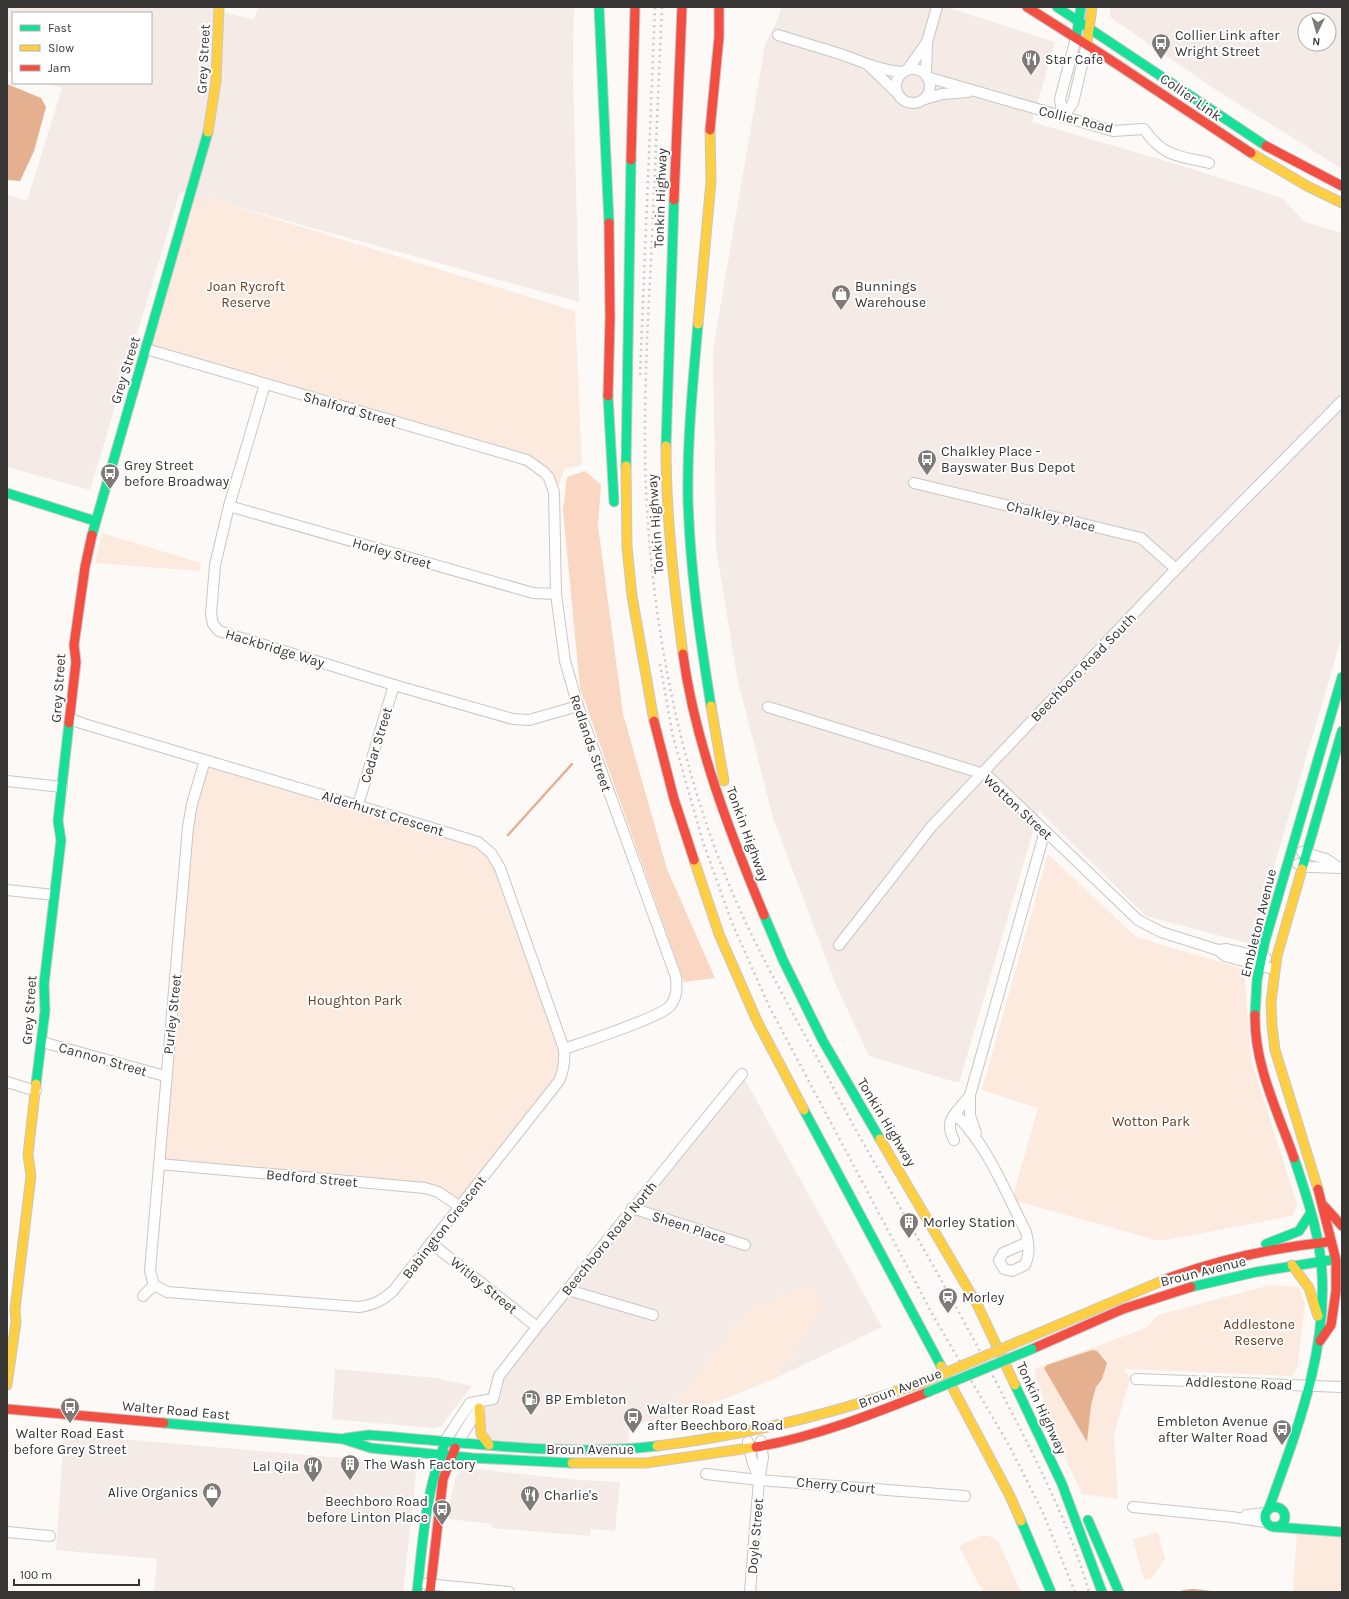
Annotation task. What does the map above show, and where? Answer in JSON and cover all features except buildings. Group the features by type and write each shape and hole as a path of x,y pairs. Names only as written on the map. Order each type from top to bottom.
{"main road":[{"name":"Grey Street","path":"7,1385 15,1329 15,1309 31,1176 28,1156 42,1042 46,1001 44,984 61,840 58,821 76,662 74,645 85,567 96,518 146,350 210,124 216,95 219,67 219,7"},
{"name":"Tonkin Highway","path":"635,7 625,432 627,547 632,596 652,711 664,763 703,887 738,978 766,1039 985,1447 1010,1496 1051,1592"},
{"name":"Tonkin Highway","path":"682,7 665,434 668,524 677,615 692,704 717,791 763,914 802,1001 823,1041 977,1304 1073,1512 1102,1592"},
{"path":"719,7 719,37 710,120 710,181 691,400 688,498 691,563 698,628 733,834"},
{"name":"Collier Link","path":"1028,7 1087,44 1259,160 1288,177 1342,203"},
{"name":"Collier Link","path":"1057,7 1255,138 1295,163 1342,186"},
{"path":"1076,38 1081,7"},
{"path":"1087,44 1092,7"},
{"path":"599,8 609,222 610,318 607,388 615,511"},
{"path":"7,493 50,506 56,510 96,518"},
{"path":"617,538 620,561 632,596"},
{"name":"Embleton Avenue","path":"1266,1514 1285,1466 1308,1385 1319,1342 1323,1294 1321,1261 1317,1242 1294,1161 1268,1084 1256,1037 1255,1007 1260,962 1342,678"},
{"name":"Embleton Avenue","path":"1319,1342 1330,1325 1339,1288 1339,1260 1332,1242 1323,1206 1284,1080 1272,1034 1270,1002 1274,965 1342,731"},
{"path":"1309,793 1318,788 1332,765"},
{"path":"1255,1007 1262,993 1263,978 1267,976 1272,981"},
{"path":"1268,1084 1284,1080"},
{"path":"1323,1206 1342,1226"},
{"path":"1237,1256 1299,1231 1310,1214"},
{"name":"Broun Avenue","path":"458,1442 558,1450 629,1448 692,1442 760,1431 838,1411 924,1382 1155,1282 1218,1260 1317,1242 1342,1241"},
{"name":"Broun Avenue","path":"452,1456 551,1463 619,1464 690,1458 762,1446 812,1433 867,1416 1032,1349 1141,1302 1186,1288 1235,1276 1292,1265 1339,1260"},
{"path":"1292,1265 1305,1279 1310,1289 1320,1324"},
{"path":"480,1404 481,1434 489,1445"},
{"name":"Walter Road East","path":"7,1409 342,1439 371,1448 452,1456"},
{"path":"1036,1429 1092,1527 1119,1592"},
{"name":"Walter Road East","path":"342,1439 369,1435 458,1442"},
{"name":"Beechboro Road North","path":"418,1588 428,1496 445,1441"},
{"name":"Beechboro Road North","path":"430,1588 441,1494 452,1456 458,1442"},
{"path":"416,1452 423,1462"},
{"name":"Embleton Avenue","path":"1283,1511 1285,1466"},
{"path":"425,1474 428,1496"},
{"path":"1342,1523 1298,1520 1275,1506 1266,1514 1269,1526 1342,1532"},
{"path":"1276,1527 1284,1521 1283,1511"},
{"path":"1033,1548 1042,1592"}],"street":[{"path":"868,65 896,92 899,97 909,104 915,104 925,99 930,88 927,76 927,42 937,7"},
{"path":"778,35 893,72 919,70 927,76"},
{"path":"1063,117 1060,99 1076,38"},
{"path":"896,92 896,81 927,42"},
{"path":"1063,117 1073,102 1087,44"},
{"name":"Collier Road","path":"927,76 980,93 1113,131 1144,129 1154,143 1170,154 1209,163"},
{"name":"Collier Road","path":"925,99 935,95 957,92 980,93"},
{"name":"Shalford Street","path":"146,350 527,460 539,468 549,478"},
{"name":"Hackbridge Way","path":"265,384 229,506 213,578 211,614 213,624 219,631 394,685 513,719 529,720 578,706"},
{"name":"Beechboro Road South","path":"839,945 932,826 981,773 1176,569 1342,401"},
{"name":"Redlands Street","path":"549,478 555,499 556,594 565,661 578,706 676,977 678,989 675,998 663,1012 564,1049"},
{"name":"Chalkley Place","path":"914,483 1141,538 1176,569"},
{"name":"Horley Street","path":"229,506 533,593 556,594"},
{"name":"Cedar Street","path":"358,805 394,685"},
{"name":"Wotton Street","path":"768,708 987,775 1138,920 1154,929 1218,950 1227,949 1260,962 1274,965"},
{"name":"Alderhurst Crescent","path":"70,719 478,842 491,852 500,868 564,1049"},
{"name":"Purley Street","path":"154,1285 150,1271 165,1076 172,1020 188,827 192,804 205,760"},
{"path":"7,781 62,787"},
{"path":"981,1146 970,1116 970,1095 1045,831"},
{"path":"1292,849 1326,859 1341,868"},
{"path":"1289,862 1303,866 1341,868"},
{"path":"7,890 54,895"},
{"name":"Cannon Street","path":"42,1042 165,1076"},
{"name":"Babington Crescent","path":"154,1285 167,1292 359,1307 378,1303 394,1291 459,1206 559,1081 565,1061 564,1049"},
{"name":"Beechboro Road North","path":"445,1441 470,1403 480,1404 493,1399 499,1376 632,1208 742,1074"},
{"path":"7,1082 36,1091"},
{"path":"954,1140 948,1129 949,1124 970,1095"},
{"path":"955,1114 970,1130 981,1146 1026,1232 1028,1242"},
{"name":"Bedford Street","path":"159,1164 425,1188 438,1192 459,1206"},
{"name":"Sheen Place","path":"632,1208 745,1245"},
{"name":"Witley Street","path":"431,1243 537,1327"},
{"path":"143,1296 154,1285"},
{"path":"568,1290 653,1315"},
{"name":"Addlestone Road","path":"1136,1379 1342,1387"},
{"name":"Beechboro Road North","path":"458,1442 480,1404"},
{"name":"Doyle Street","path":"750,1592 759,1480 763,1458 760,1431"},
{"name":"Doyle Street","path":"746,1434 759,1480"},
{"name":"Cherry Court","path":"706,1474 759,1480 965,1496"},
{"path":"1133,1507 1232,1516 1266,1514"},
{"path":"7,1532 50,1536"},
{"path":"418,1588 509,1592"}],"shaded area":[{"path":"7,7 206,7 254,20 258,7 574,7 573,73 579,302 180,191 90,490 7,467 7,195 27,201 62,88 49,84 152,84 152,12 12,12 12,73 7,71"},
{"path":"781,7 946,7 1055,42 1032,122 1179,165 1282,198 1305,222 1342,233 1342,636 1251,944 1146,916 1039,811 959,1083 869,1056 836,985 773,818 737,677 716,549 713,351 765,44 778,19"},
{"path":"1110,7 1342,7 1342,169 1213,88 1110,17"},
{"path":"7,84 41,98 46,107 34,151 20,181 7,180"},
{"path":"585,471 601,485 598,526 623,714 667,869 715,978 684,982 580,688 563,510 567,477"},
{"path":"744,1078 882,1327 778,1377 822,1308 811,1284 748,1310 662,1421 630,1423 628,1444 489,1445 481,1400"},
{"path":"1092,1350 1097,1351 1107,1363 1102,1379 1096,1387 1091,1405 1087,1442 1044,1368 1047,1365"},
{"path":"335,1369 436,1378 472,1386 441,1426 433,1428 332,1419"},
{"path":"64,1434 407,1464 413,1467 416,1475 403,1592 154,1592 157,1559 56,1550"},
{"path":"465,1468 578,1480 620,1482 615,1531 591,1529 590,1536 492,1528 492,1524 448,1519 449,1504 456,1476"}],"green space":[{"name":"Joan Rycroft Reserve","path":"190,193 575,311 582,465 564,469 555,499 539,468 146,349"},
{"path":"102,533 201,563 200,571 95,563"},
{"name":"Houghton Park","path":"205,760 478,842 491,853 564,1049 563,1073 459,1206 438,1192 159,1164 188,827"},
{"name":"Wotton Park","path":"1048,854 1136,937 1244,969 1251,1060 1297,1204 1292,1216 1160,1241 1012,1200 1038,1108 982,1090"},
{"path":"811,1284 823,1308 778,1377 730,1397 662,1421 748,1310"},
{"name":"Addlestone Reserve","path":"1270,1285 1299,1287 1305,1304 1297,1369 1292,1376 1124,1369 1130,1378 1114,1434 1118,1499 1082,1494 1054,1433 1034,1369 1146,1328 1158,1315"},
{"path":"1297,1531 1342,1535 1342,1592 1293,1592"},
{"path":"1158,1533 1165,1559 1152,1578 1144,1580 1133,1539"},
{"path":"980,1536 989,1536 998,1541 1021,1592 983,1592 959,1546"}],"waterway":[{"path":"508,835 572,764"},
{"path":"1181,1592 1192,1590 1210,1592"}],"railway":[{"path":"640,375 655,7"},
{"path":"662,7 646,375 646,489 650,545 664,656 675,711 689,765 705,819 724,872 746,923 851,1122 926,1253 993,1376 1046,1482 1070,1536 1089,1592"},
{"path":"660,664 673,737 703,842 732,923 769,1006 935,1319 1010,1447 1043,1513 1075,1592"}],"traffic: fast":[{"path":"599,7 609,223"},
{"path":"1057,7 1266,146"},
{"path":"1076,38 1081,7"},
{"path":"92,535 208,132"},
{"path":"626,466 631,160"},
{"path":"666,446 674,200"},
{"path":"698,324 689,433 688,499 696,603 711,706"},
{"path":"608,396 614,502"},
{"path":"7,493 95,521"},
{"path":"1255,1015 1257,980 1265,941 1342,677"},
{"path":"36,1084 45,1011 44,984 61,840 58,821 69,723"},
{"path":"1302,869 1342,731"},
{"path":"764,915 783,960 823,1041 880,1139"},
{"path":"804,1110 941,1366"},
{"path":"1269,1508 1309,1387 1321,1324 1321,1261 1317,1235 1294,1158"},
{"path":"1266,1244 1299,1231 1310,1214"},
{"path":"1191,1287 1256,1272 1331,1260"},
{"path":"928,1392 1032,1349"},
{"path":"1015,1385 1062,1484 1102,1592"},
{"path":"164,1423 343,1439 371,1448 473,1458 572,1463"},
{"path":"346,1438 369,1435 513,1447 585,1450 657,1446"},
{"path":"417,1592 423,1536 429,1500 444,1446"},
{"path":"1271,1507 1279,1507 1285,1513 1285,1517 1285,1521 1279,1527 1271,1527 1265,1521 1265,1513 1271,1507"},
{"path":"1088,1520 1119,1592"},
{"path":"1021,1521 1051,1592"},
{"path":"1276,1527 1342,1532"}],"traffic: slow":[{"path":"208,132 216,81 219,7"},
{"path":"1087,44 1092,7"},
{"path":"698,324 711,181 710,130"},
{"path":"1251,153 1307,186 1342,203"},
{"path":"666,446 667,498 671,550 683,654"},
{"path":"626,466 627,547 632,596 654,721"},
{"path":"711,706 724,781"},
{"path":"694,860 719,934 757,1021 804,1110"},
{"path":"1302,869 1277,956 1271,1002 1272,1026 1275,1050 1318,1189"},
{"path":"7,1385 16,1322 15,1309 31,1176 28,1155 36,1084"},
{"path":"880,1139 977,1304 1015,1385"},
{"path":"1292,1265 1309,1288 1318,1316"},
{"path":"1027,1338 1169,1278"},
{"path":"924,1382 1027,1338"},
{"path":"941,1366 1010,1496 1021,1521"},
{"path":"657,1446 725,1436 792,1422 859,1404 924,1382"},
{"path":"479,1408 481,1434 489,1445"},
{"path":"572,1463 646,1463 756,1447"}],"traffic: jam":[{"path":"631,160 635,7"},
{"path":"674,200 682,7"},
{"path":"710,130 719,37 719,7"},
{"path":"1027,7 1109,59 1251,153"},
{"path":"1266,146 1342,186"},
{"path":"608,396 610,318 609,223"},
{"path":"69,723 76,662 74,645 85,567 92,535"},
{"path":"683,654 696,721 715,787 764,915"},
{"path":"654,721 674,799 694,860"},
{"path":"1255,1015 1258,1052 1274,1106 1294,1158"},
{"path":"1318,1189 1336,1260 1336,1291 1331,1325 1320,1341"},
{"path":"1324,1206 1342,1226"},
{"path":"1169,1278 1208,1265 1247,1255 1287,1247 1327,1242"},
{"path":"1032,1349 1123,1309 1191,1287"},
{"path":"756,1447 778,1443 822,1431 928,1392"},
{"path":"7,1409 164,1423"},
{"path":"430,1592 443,1479 455,1448"}],"place":[{"name":"Collier Link after Wright Street","path":"1161,60"},
{"name":"Star Cafe","path":"1031,76"},
{"name":"Bunnings Warehouse","path":"841,311"},
{"name":"Chalkley Place - Bayswater Bus Depot","path":"927,476"},
{"name":"Grey Street before Broadway","path":"110,490"},
{"name":"Morley Station","path":"909,1239"},
{"name":"Morley","path":"948,1314"},
{"name":"BP Embleton","path":"531,1416"},
{"name":"Walter Road East before Grey Street","path":"70,1424"},
{"name":"Walter Road East after Beechboro Road","path":"633,1434"},
{"name":"Embleton Avenue after Walter Road","path":"1282,1446"},
{"name":"The Wash Factory","path":"350,1481"},
{"name":"Lal Qila","path":"313,1483"},
{"name":"Alive Organics","path":"212,1509"},
{"name":"Charlie's","path":"530,1512"},
{"name":"Beechboro Road before Linton Place","path":"442,1526"}]}
